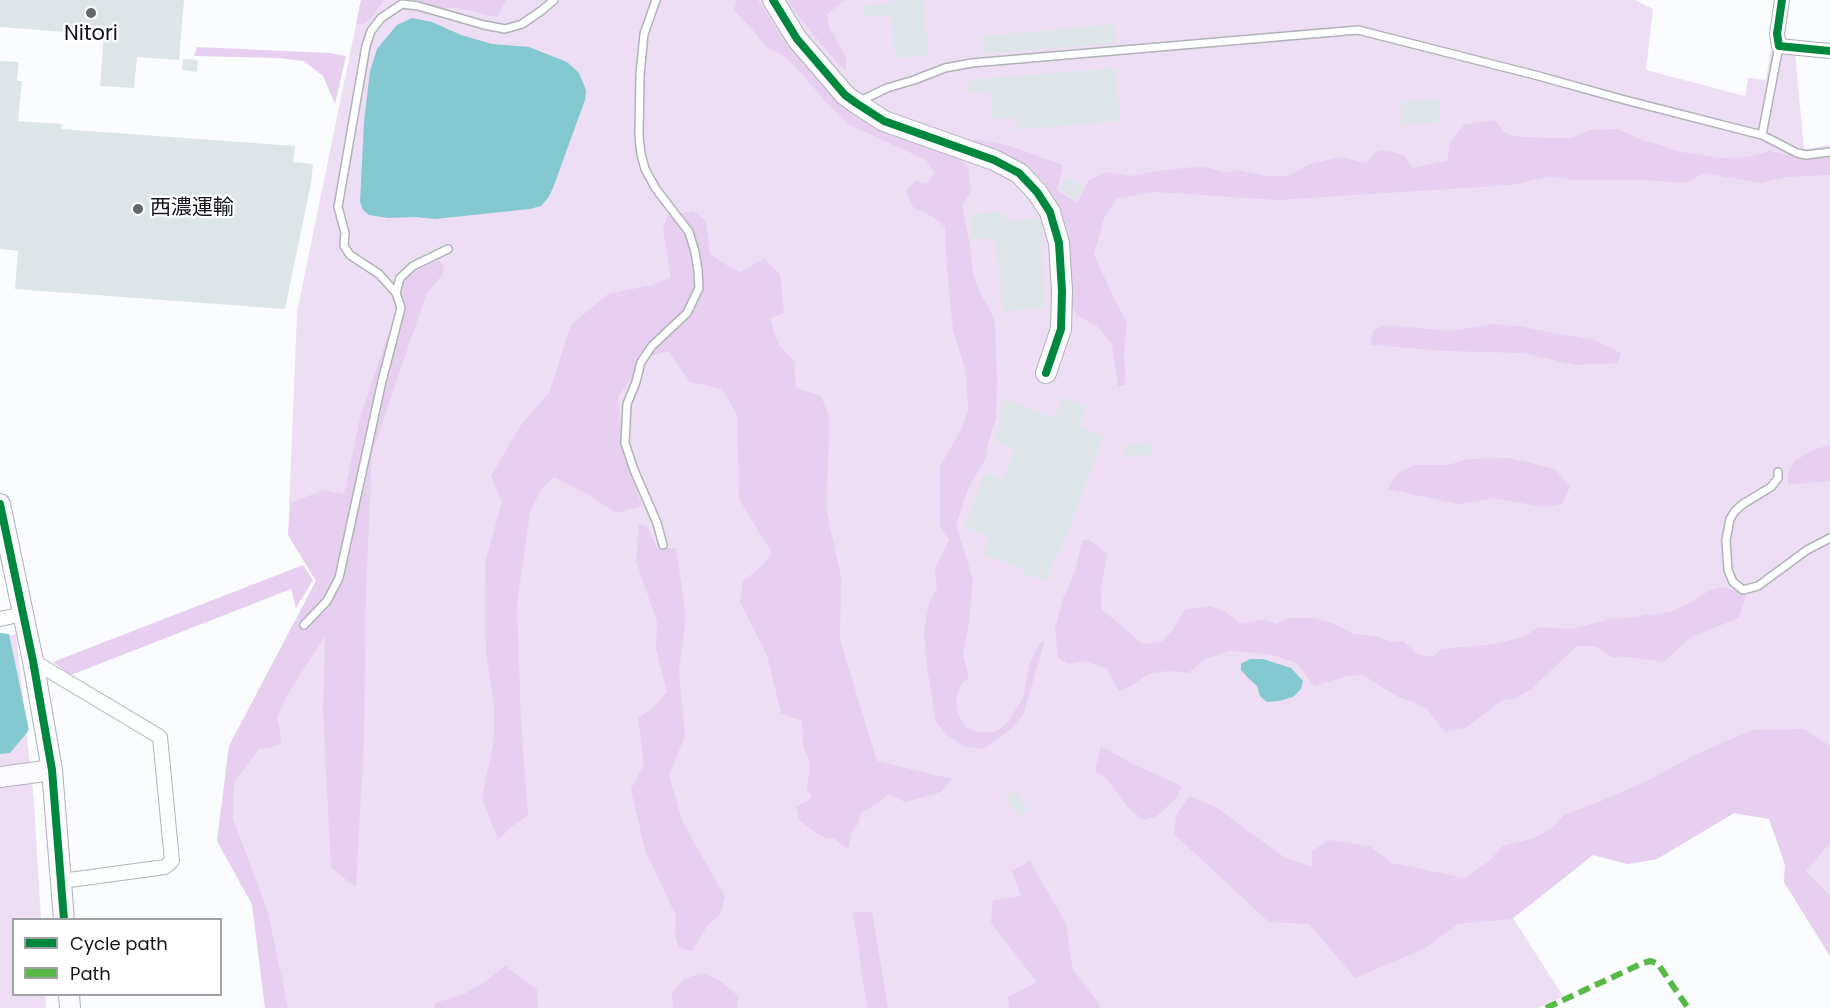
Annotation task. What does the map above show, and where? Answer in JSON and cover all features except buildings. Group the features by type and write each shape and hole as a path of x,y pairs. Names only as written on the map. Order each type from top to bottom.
{"street":[{"path":"773,0 797,39 845,95 884,122 994,160 1019,173 1037,192 1050,212 1059,243 1062,291 1060,329 1046,373"},
{"path":"1782,0 1777,34 1779,46 1830,51"},
{"path":"0,504 33,661 52,770 64,918"},
{"path":"0,619 22,614"},
{"path":"33,661 160,737 172,861 165,867 62,881"},
{"path":"0,777 52,770"}],"lane":[{"path":"304,625 327,602 339,578 382,381 401,308 396,293 379,274 350,255 344,246 345,233 338,207 366,46 371,31 381,18 402,4 418,6 505,29 522,24 554,0"},
{"path":"656,0 644,34 640,75 641,154 645,169 656,189 689,232 698,270 699,288 687,313 652,346 641,362 627,404 625,443 633,470 649,502 663,544"},
{"path":"856,103 887,88 945,68 972,63 1358,30 1762,135 1797,153 1806,155 1830,152"},
{"path":"1762,135 1779,46"},
{"path":"396,293 400,278 413,266 448,249"},
{"path":"1778,472 1778,478 1771,487 1743,504 1730,519 1726,540 1728,570 1733,582 1743,590 1758,586 1807,550 1830,538"}],"shaded area":[{"path":"361,0 1635,0 1653,9 1646,70 1745,96 1748,78 1766,80 1771,50 1795,53 1804,149 1830,145 1830,956 1784,882 1785,865 1770,819 1734,813 1657,859 1628,864 1593,855 1513,918 1563,996 1538,1008 265,1008 252,904 217,841 229,746 316,581 288,535 297,312"},
{"path":"361,0 384,0 374,15 364,24 356,24"},
{"path":"417,0 506,0 497,17 458,8 442,8"},
{"path":"737,0 758,0 774,25 806,65 840,103 859,119 954,153 968,167 971,192 962,205 973,273 980,293 995,322 997,382 996,418 985,460 969,486 956,525 973,580 963,655 969,677 961,685 956,697 959,716 966,728 978,732 995,732 1007,723 1023,698 1030,662 1040,643 1045,641 1023,715 1010,730 983,749 964,746 947,735 936,722 924,632 929,603 937,587 935,568 949,540 940,527 940,466 961,430 968,410 966,372 953,330 945,227 933,217 913,207 906,191 915,181 927,183 935,173 926,160 848,124 796,67 780,53 766,47 734,10"},
{"path":"788,0 845,0 827,14 829,27 846,57 846,70 838,64 795,12"},
{"path":"197,47 330,53 346,56 335,104 323,76 304,61 278,58 194,56"},
{"path":"1495,120 1503,131 1512,136 1572,138 1590,130 1618,129 1644,141 1681,152 1720,158 1748,157 1770,151 1806,158 1830,157 1830,175 1786,177 1761,183 1704,173 1686,183 1548,177 1511,185 1278,200 1155,192 1117,198 1104,218 1094,254 1127,323 1124,355 1126,385 1118,386 1112,344 1097,326 1078,316 1072,306 1065,233 1055,207 976,144 974,139 1010,146 1063,165 1057,190 1077,203 1088,181 1106,172 1130,176 1203,166 1227,173 1237,170 1266,176 1289,176 1309,164 1341,157 1366,163 1376,152 1387,150 1405,156 1412,168 1447,161 1450,142 1464,125"},
{"path":"693,211 706,221 710,254 740,272 764,259 780,274 784,313 770,318 774,332 779,345 794,361 796,388 821,396 830,419 826,508 841,577 840,640 877,761 952,779 941,792 905,802 889,794 877,804 861,812 858,824 851,833 847,849 835,839 816,833 799,820 796,807 812,798 807,789 810,764 803,745 802,721 781,713 767,655 740,602 743,581 761,567 772,553 739,499 737,415 722,389 690,382 668,351 646,357 618,397 623,452 642,506 616,513 586,493 554,477 540,491 530,513 517,604 521,722 528,815 498,840 482,798 494,740 494,704 486,652 485,563 502,502 491,476 521,425 549,393 571,325 608,294 652,285 671,278 663,231 668,215"},
{"path":"438,260 444,266 442,275 426,295 372,453 366,592 364,739 356,887 331,868 323,710 325,636 287,695 277,718 281,744 259,749 234,782 233,819 268,912 288,1008 265,1008 252,904 217,841 229,746 316,581 288,535 291,503 323,490 344,494 361,414 399,303 401,280"},
{"path":"1491,324 1517,326 1595,340 1621,353 1618,363 1576,365 1523,353 1446,351 1370,345 1373,330 1388,325 1450,331"},
{"path":"1830,445 1830,481 1788,485 1788,475 1794,461 1816,449"},
{"path":"1509,458 1555,469 1570,487 1562,504 1544,507 1493,498 1459,504 1388,489 1397,474 1414,465 1448,465 1468,459"},
{"path":"639,524 647,526 657,548 676,548 686,617 679,671 685,736 669,775 682,821 725,897 720,915 707,926 692,951 678,947 675,933 676,916 645,850 631,789 644,764 638,718 654,707 667,692 656,649 657,622 636,561"},
{"path":"1088,539 1107,553 1101,592 1101,609 1143,644 1161,642 1172,631 1185,609 1210,606 1226,612 1240,623 1264,619 1276,624 1288,618 1312,618 1332,623 1354,634 1375,636 1392,642 1403,641 1417,654 1433,657 1441,649 1493,644 1524,637 1539,627 1572,629 1611,619 1672,611 1710,590 1724,587 1746,595 1739,618 1691,637 1663,662 1628,657 1613,658 1595,646 1577,646 1531,689 1516,698 1503,700 1464,729 1445,732 1427,709 1398,697 1363,675 1347,676 1314,686 1297,663 1269,654 1229,651 1205,659 1188,673 1168,671 1148,674 1119,691 1108,669 1084,661 1068,664 1058,658 1055,629 1062,601 1075,572 1082,541"},
{"path":"303,565 313,580 296,608 291,589 71,675 53,662"},
{"path":"16,634 34,802 41,918 12,918 12,996 45,996 46,1008 0,1008 0,638"},
{"path":"1804,729 1830,746 1830,843 1806,871 1830,896 1830,956 1784,882 1785,865 1769,819 1734,813 1657,859 1628,864 1593,855 1512,919 1458,924 1426,948 1355,978 1309,924 1269,922 1174,834 1176,816 1189,796 1216,807 1284,857 1312,867 1312,851 1329,840 1369,846 1392,863 1465,878 1489,861 1503,846 1534,838 1551,829 1565,814 1647,781 1699,753 1752,730"},
{"path":"1101,746 1182,787 1176,798 1157,816 1144,820 1129,809 1106,778 1095,771"},
{"path":"1030,861 1066,924 1073,970 1098,1002 1100,1008 1009,1008 1008,997 1037,982 991,923 993,900 1021,896 1012,871"},
{"path":"853,912 872,912 888,1008 867,1008"},
{"path":"505,966 537,989 538,1008 434,1008 435,1003 464,994 485,982"},
{"path":"701,973 719,980 738,996 737,1008 673,1008 672,993 684,979"}],"water":[{"path":"412,18 432,22 461,35 492,44 529,47 567,62 579,73 586,90 585,100 553,188 541,206 435,219 388,218 369,215 363,210 360,202 364,122 370,71 377,49 397,25"},
{"path":"0,633 9,634 29,730 10,753 0,754"},
{"path":"1250,659 1263,659 1291,668 1303,681 1301,689 1293,697 1267,702 1260,696 1257,686 1241,670 1241,664"}],"marked path":[{"path":"1546,1008 1651,961 1658,964 1688,1008"}],"cycle path":[{"path":"773,0 797,39 845,95 884,121 994,160 1019,173 1037,192 1050,212 1059,243 1062,291 1061,329 1046,373"},
{"path":"1782,0 1777,34 1779,46 1830,51"},
{"path":"0,504 33,661 52,770 64,918"}],"place":[{"name":"Nitori","path":"91,13"},
{"name":"西濃運輸","path":"138,209"}]}
